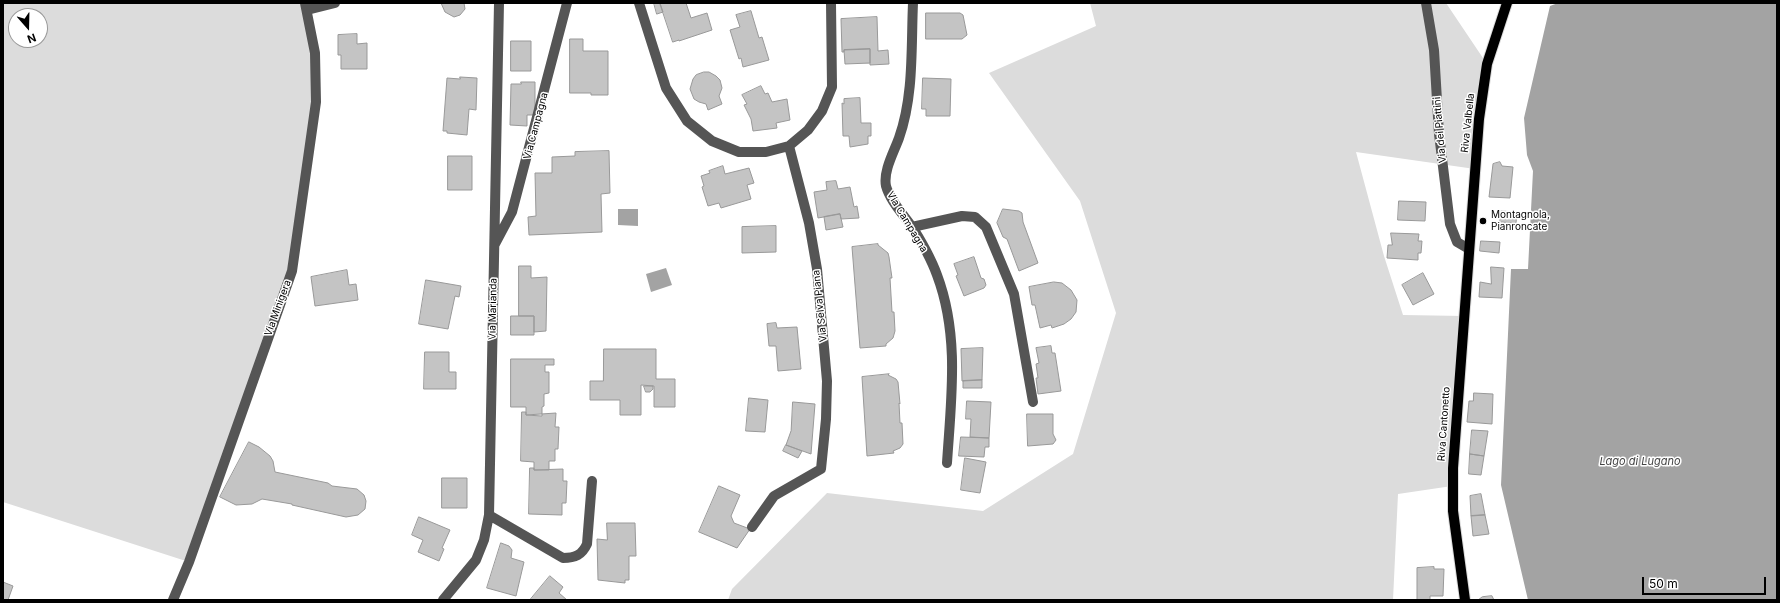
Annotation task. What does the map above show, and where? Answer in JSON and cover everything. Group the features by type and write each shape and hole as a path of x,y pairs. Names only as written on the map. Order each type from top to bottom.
{"main road":[{"name":"Riva Valbella","path":"1469,249 1479,118 1484,81 1491,52 1507,3"},
{"name":"Riva Cantonetto","path":"1466,600 1455,530 1452,486 1469,249"}],"street":[{"path":"306,7 335,3"},
{"name":"Via Marianda","path":"443,600 476,560 484,540 489,515 499,3"},
{"name":"Via Campagna","path":"494,245 512,212 567,3"},
{"path":"639,3 666,88 687,122 712,141 739,152 766,152 789,146 808,130 822,111 832,86 831,3"},
{"name":"Via Campagna","path":"913,3 910,71 905,122 885,177 887,188 902,214 912,227 937,274 949,314 953,361 947,463"},
{"name":"Via dei Piattini","path":"1426,3 1434,50 1439,134 1450,224 1457,242 1469,249"},
{"name":"Via Minigera","path":"173,600 189,562 292,271 316,102 315,53 306,7"},
{"name":"Via Selva Piana","path":"752,527 774,496 821,469 826,419 827,381 817,269 809,223 789,146"},
{"path":"912,227 962,216 974,216 986,227 1014,294 1033,402"},
{"path":"489,515 563,558 578,556 587,544 592,481"}],"shaded area":[{"path":"3,3 305,3 316,102 292,271 189,562 3,502"},
{"path":"1090,3 1446,3 1487,64 1475,169 1356,152 1384,256 1403,315 1464,316 1452,486 1398,494 1393,600 728,600 732,589 827,493 983,511 1073,454 1116,313 1080,201 989,73 1096,26"}],"water":[{"name":"Lago di Lugano","path":"1558,3 1777,3 1777,600 1528,600 1501,485 1511,269 1528,269 1533,171 1527,155 1524,118 1550,6"},
{"path":"618,209 638,209 638,226 618,225"},
{"path":"666,268 672,285 651,292 646,274"}],"building":[{"path":"441,3 464,3 465,9 460,15 454,17 445,12"},
{"path":"654,3 660,3 663,12 657,14"},
{"path":"660,3 686,3 691,18 707,13 712,30 673,42"},
{"path":"751,11 759,38 762,37 769,60 743,67 730,30 740,27 736,15"},
{"path":"926,13 960,13 963,15 967,35 962,39 926,39"},
{"path":"877,17 878,51 888,50 889,64 870,65 870,49 844,50 844,52 842,52 841,19"},
{"path":"357,34 357,44 367,43 367,69 341,69 341,55 338,55 338,35"},
{"path":"570,39 583,39 583,51 608,51 608,95 570,93"},
{"path":"511,41 531,41 531,71 511,71"},
{"path":"870,49 870,63 845,64 844,50"},
{"path":"709,72 716,76 720,80 722,88 719,96 722,104 708,110 706,104 694,99 690,89 696,75"},
{"path":"460,77 477,78 476,110 469,109 467,135 447,133 447,131 443,131 447,78 460,79"},
{"path":"923,78 951,79 950,116 926,116 926,109 922,109"},
{"path":"521,82 535,82 535,115 527,115 527,126 510,125 511,84 521,84"},
{"path":"761,86 765,94 768,93 772,102 787,99 790,120 776,123 777,128 753,131 751,119 744,105 747,104 742,95"},
{"path":"860,98 861,123 871,123 871,136 868,136 868,144 850,147 849,136 843,136 842,103 844,104 844,99"},
{"path":"609,151 610,193 601,194 602,232 529,235 528,217 536,216 535,173 552,173 552,157 575,156 575,152"},
{"path":"448,156 472,156 472,190 448,190"},
{"path":"1500,162 1502,166 1513,167 1510,198 1489,197 1493,164"},
{"path":"723,166 725,174 749,168 754,183 747,185 751,199 721,208 719,203 708,206 702,187 704,186 701,176 710,173 709,171"},
{"path":"836,181 838,189 850,187 854,207 857,206 859,218 841,219 840,214 818,218 814,192 827,190 826,182"},
{"path":"1399,201 1426,202 1425,221 1398,220"},
{"path":"1003,209 1019,211 1022,213 1023,222 1038,263 1019,271 1007,239 1003,237 997,223"},
{"path":"1501,211 1517,212 1516,223 1500,222"},
{"path":"840,214 843,227 826,230 824,217"},
{"path":"776,226 776,252 742,253 742,227"},
{"path":"1391,233 1419,234 1418,241 1422,241 1421,253 1418,253 1418,260 1387,258 1388,245 1392,245"},
{"path":"1481,241 1500,242 1499,253 1480,251"},
{"path":"878,244 888,253 889,257 892,278 890,278 892,312 894,312 895,331 893,338 886,344 886,346 860,348 852,247"},
{"path":"974,257 981,278 984,279 986,285 984,288 964,296 956,276 958,275 954,264"},
{"path":"519,266 531,266 531,278 547,277 546,331 534,332 534,316 519,316"},
{"path":"1491,267 1504,268 1502,298 1479,297 1480,282 1491,284"},
{"path":"347,270 349,285 356,284 358,300 315,306 311,277"},
{"path":"1423,273 1434,294 1413,305 1402,285"},
{"path":"426,280 461,286 459,297 455,296 448,329 419,324"},
{"path":"1054,282 1062,283 1071,290 1077,300 1076,312 1071,319 1064,324 1052,328 1051,325 1040,328 1035,305 1032,305 1029,287"},
{"path":"511,316 534,316 534,335 511,335"},
{"path":"776,323 777,328 797,327 801,369 778,371 776,346 769,346 767,324"},
{"path":"1051,346 1052,353 1055,353 1061,391 1038,394 1036,364 1039,363 1036,348"},
{"path":"983,348 982,380 962,381 961,349"},
{"path":"604,349 656,349 656,379 675,379 675,407 654,407 654,386 641,385 641,415 620,415 620,400 590,400 590,381 603,381"},
{"path":"425,352 449,352 449,372 456,372 456,389 424,389"},
{"path":"511,359 554,359 554,365 545,365 545,372 549,372 549,393 544,394 542,416 526,415 526,407 511,407"},
{"path":"889,374 888,375 896,379 898,382 900,423 902,423 903,444 900,448 893,451 894,453 867,456 862,377"},
{"path":"982,380 982,388 963,388 963,381"},
{"path":"644,386 653,386 653,389 650,392 646,392"},
{"path":"1474,393 1493,394 1492,424 1467,422 1469,401 1473,401"},
{"path":"749,398 768,400 765,432 746,431"},
{"path":"967,401 991,402 989,438 970,437 971,419 966,419"},
{"path":"793,402 815,404 811,454 786,445 791,431"},
{"path":"522,412 526,412 526,415 556,413 555,427 559,427 558,449 555,449 555,461 549,461 549,470 534,470 534,462 521,461"},
{"path":"1027,414 1053,414 1053,434 1056,440 1053,444 1028,446"},
{"path":"1472,430 1488,431 1484,456 1470,454"},
{"path":"961,437 989,438 989,447 985,447 984,457 959,456"},
{"path":"249,442 259,447 270,456 273,461 275,472 328,483 332,486 357,489 364,495 366,501 365,509 358,515 346,517 292,504 262,499 252,504 236,505 220,497"},
{"path":"786,445 802,451 798,458 783,451"},
{"path":"1470,454 1484,456 1481,475 1469,474"},
{"path":"965,458 986,462 980,493 961,490"},
{"path":"530,468 534,468 534,470 563,469 563,481 567,481 566,503 562,503 562,515 529,514"},
{"path":"442,478 467,478 467,508 442,508"},
{"path":"719,486 740,495 731,516 734,523 750,529 737,548 699,532"},
{"path":"1481,494 1485,515 1471,516 1470,496"},
{"path":"1485,515 1489,534 1473,536 1471,516"},
{"path":"419,517 450,530 442,548 444,549 439,561 418,552 423,540 412,535"},
{"path":"607,523 635,523 636,556 629,556 629,580 625,580 625,583 598,580 597,539 607,540"},
{"path":"501,543 509,546 512,550 511,558 524,562 516,596 487,588"},
{"path":"1434,567 1434,569 1444,569 1443,596 1430,596 1430,600 1417,600 1417,568"},
{"path":"550,576 563,587 559,593 567,600 530,600"},
{"path":"3,582 13,586 8,600 3,600"},
{"path":"1492,596 1494,600 1478,600 1482,597"}],"place":[{"name":"Montagnola, Pianroncate","path":"1483,221"}]}
